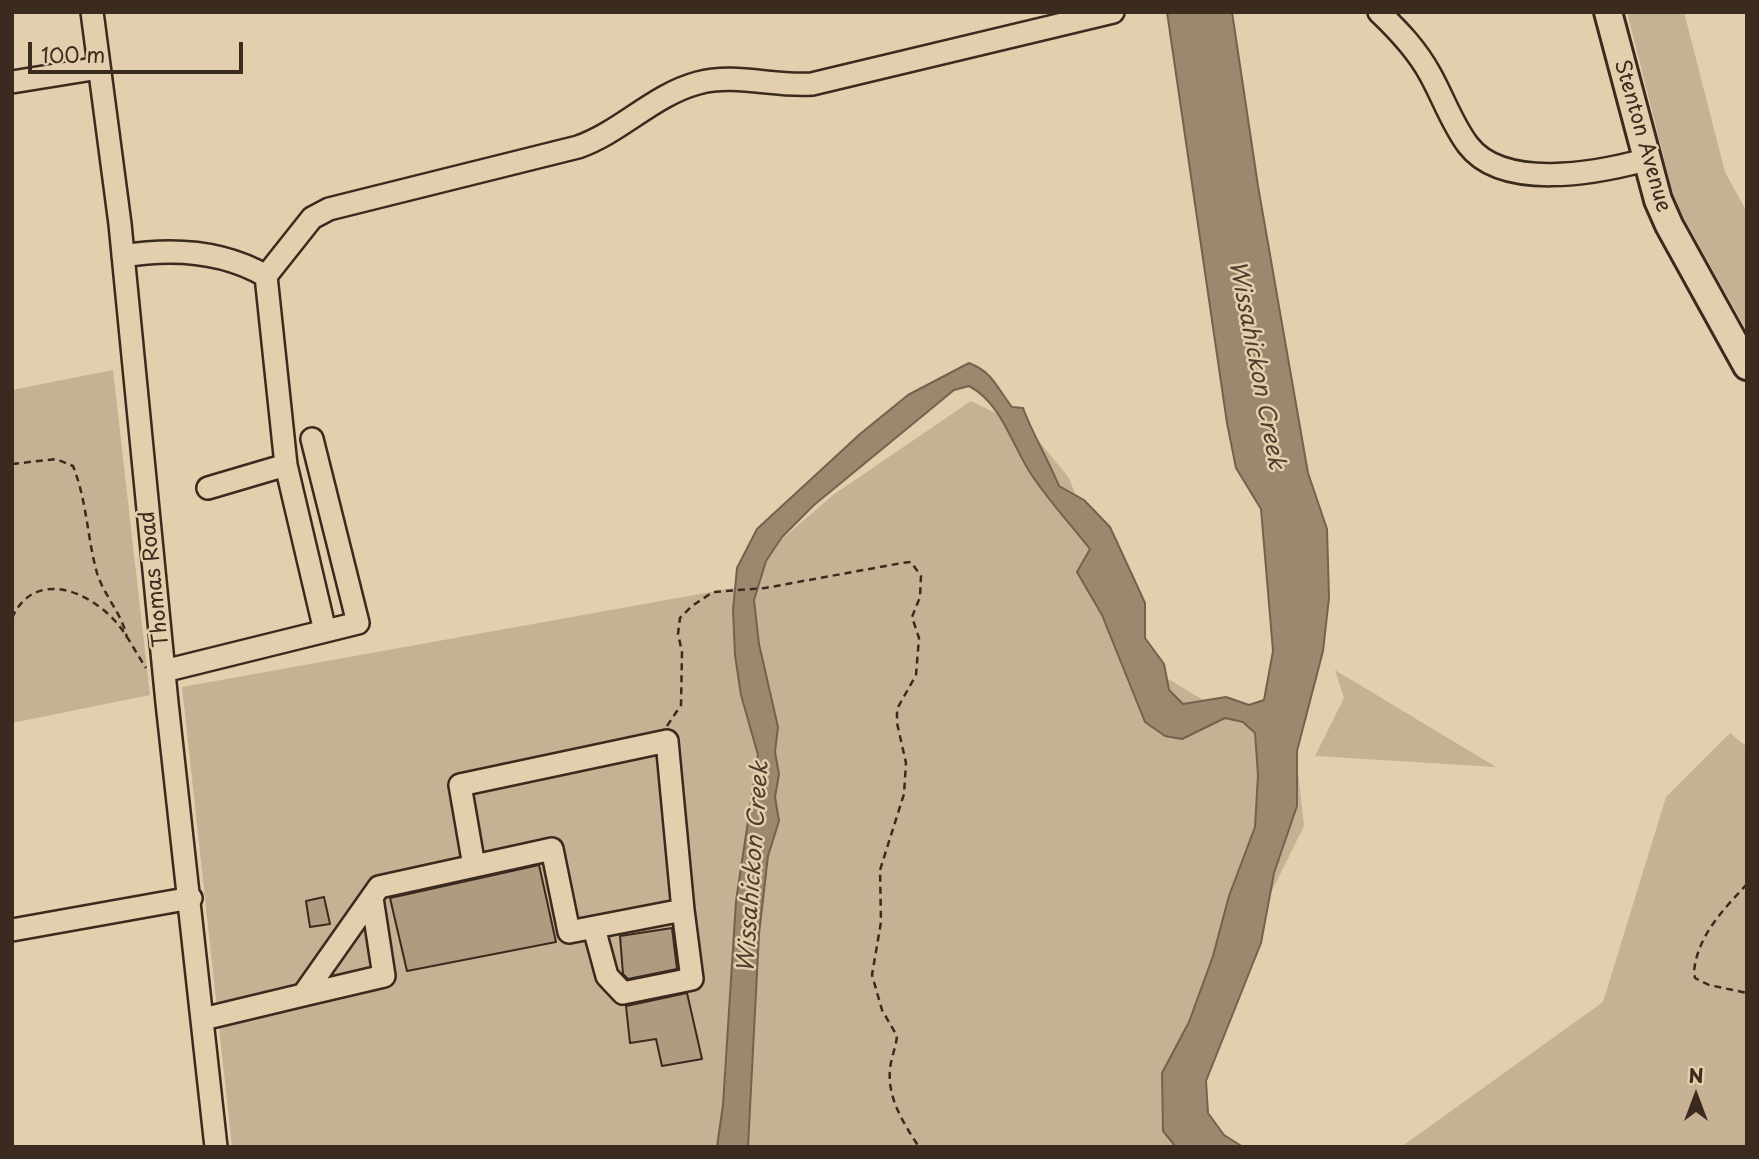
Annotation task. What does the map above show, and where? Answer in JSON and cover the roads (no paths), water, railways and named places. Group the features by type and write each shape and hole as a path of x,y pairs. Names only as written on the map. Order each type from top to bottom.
{"main road":[{"name":"Stenton Avenue","path":"1608,12 1645,160 1669,225 1747,366"}],"street":[{"name":"Thomas Road","path":"92,12 123,256 164,671 191,898 216,1147"},
{"path":"326,631 286,465 266,276 312,218 329,209 578,147 595,141 660,100 697,83 725,79 782,85 812,84 1113,12"},
{"path":"1381,13 1418,54 1469,146 1489,163 1517,171 1580,174 1645,160"},
{"path":"12,82 99,68"},
{"path":"123,256 162,252 199,254 251,268 266,276"},
{"path":"164,671 358,623 312,439"},
{"path":"208,488 286,465"},
{"path":"474,866 460,785 667,741 692,979 623,993 607,975 594,928"},
{"path":"303,995 379,887 552,849 569,932 683,910"},
{"path":"12,930 191,898"},
{"path":"203,1019 384,976 372,898"}],"water":[{"name":"Wissahickon Creek","path":"1167,12 1232,12 1258,186 1308,473 1327,529 1329,598 1323,651 1297,751 1297,806 1274,873 1261,943 1206,1081 1208,1113 1224,1135 1243,1147 1176,1147 1163,1131 1162,1073 1189,1022 1213,956 1229,896 1255,827 1258,775 1255,733 1243,722 1225,718 1182,739 1165,736 1145,722 1102,615 1077,572 1090,549 1033,477 999,415 981,394 969,386 954,390 814,505 782,537 766,561 754,600 759,644 778,727 775,752 779,774 775,797 779,821 768,856 759,934 748,1147 717,1147 723,1105 736,901 758,755 741,695 735,655 733,610 737,568 757,529 860,434 908,395 969,363 984,371 1012,407 1023,408 1059,486 1084,500 1110,527 1145,603 1145,638 1164,664 1169,690 1183,704 1226,697 1249,705 1264,700 1273,651 1261,509 1236,468 1227,423"}]}
